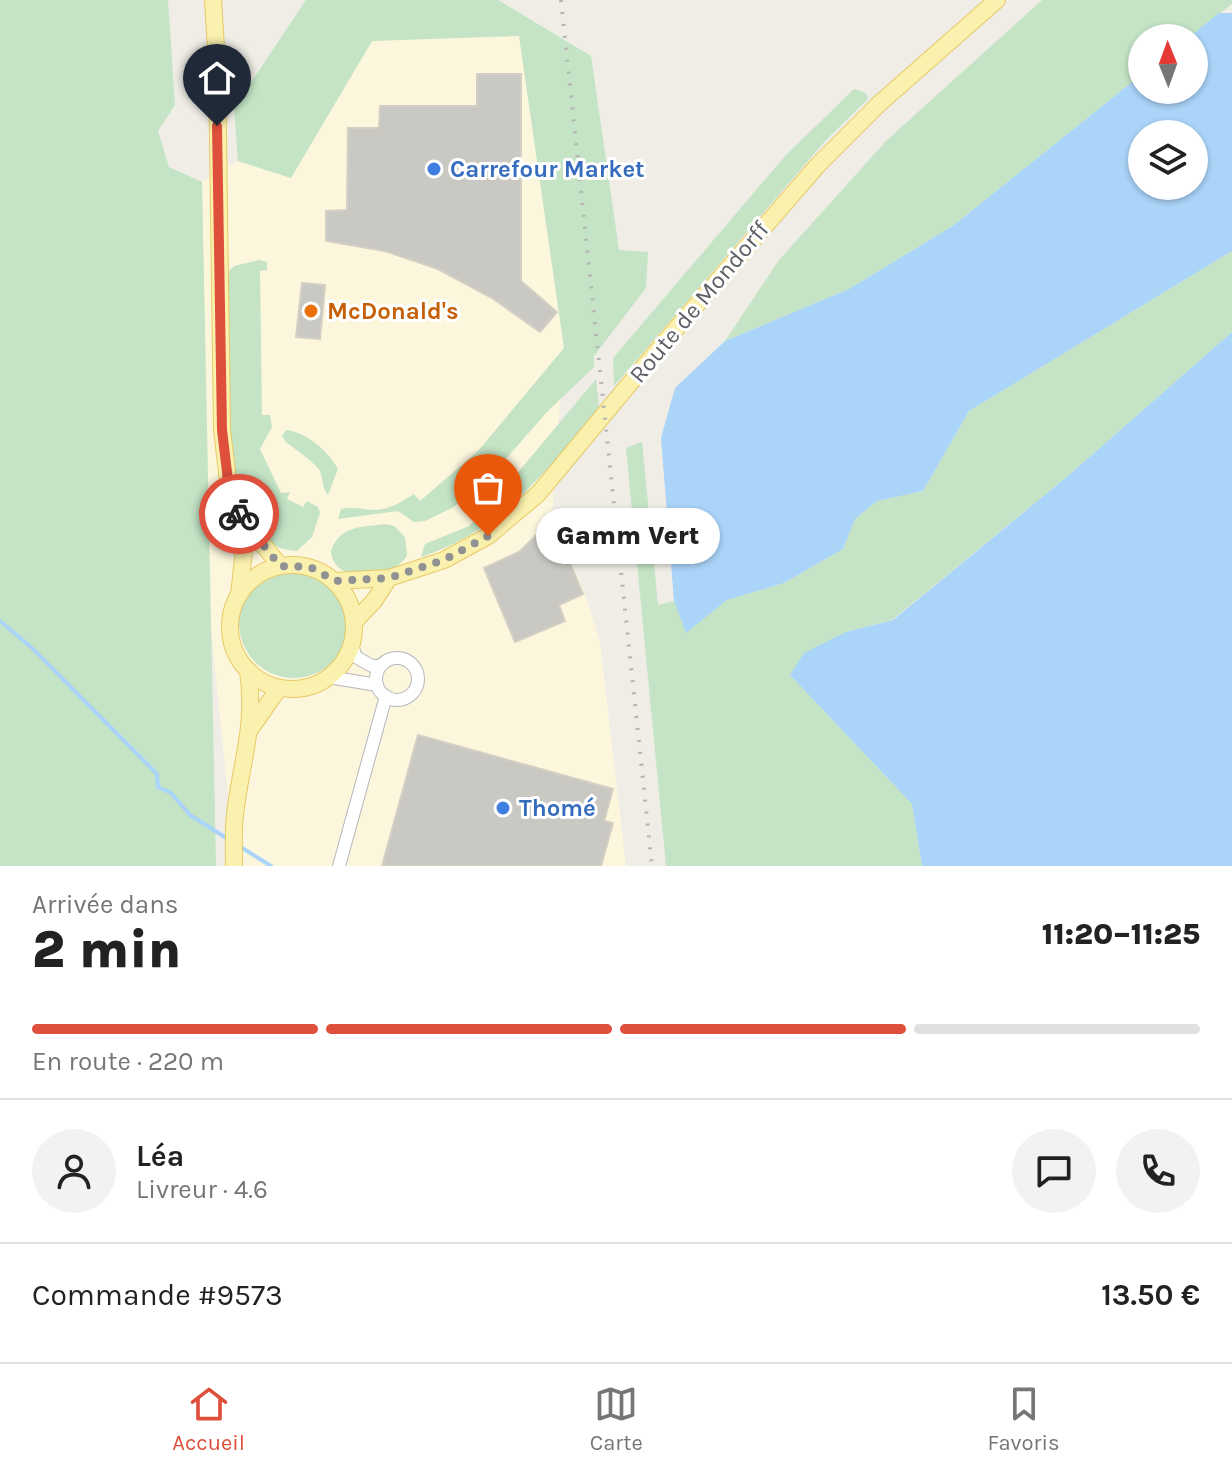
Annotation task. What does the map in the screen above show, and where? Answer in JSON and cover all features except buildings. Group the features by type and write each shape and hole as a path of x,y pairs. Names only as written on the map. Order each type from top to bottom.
{"main road":[{"path":"213,0 217,64 222,430 229,489 246,533 239,595 230,620 230,634 239,660 248,670 279,688 305,688 329,677 343,663 352,646 355,621 352,606 335,581 310,567 280,566 250,581 239,595"},
{"name":"Route de Mondorff","path":"335,581 389,578 444,560 488,536 538,494 817,166 880,103 997,0"},
{"path":"246,533 265,547 280,566"},
{"path":"355,621 374,601 389,578"},
{"path":"234,866 235,816 251,728 248,670"},
{"path":"251,728 279,688"}],"street":[{"path":"329,677 377,685 386,696 397,699 408,696 416,688 418,677 413,665 402,658 372,666 356,657 352,646"},
{"path":"377,685 380,666"},
{"path":"339,866 386,696"}],"shaded area":[{"path":"519,35 564,348 552,515 585,594 600,642 626,866 235,866 209,609 202,182 238,161 291,178 372,41"}],"green space":[{"path":"0,0 168,0 175,105 158,131 169,167 202,182 216,866 0,866"},
{"path":"306,0 498,0 591,56 619,250 648,252 646,288 594,356 594,367 547,412 483,485 452,508 425,521 414,522 398,511 338,519 341,509 381,509 396,505 414,494 420,501 478,451 564,348 519,36 372,41 291,178 238,161 234,108"},
{"path":"1042,0 1232,0 1232,4 1206,24 1128,24 1128,85 954,225 849,289 725,341 779,260 886,141"},
{"path":"854,89 866,93 868,99 826,140 614,386 613,358 786,155"},
{"path":"1232,251 1232,332 1069,475 892,620 846,632 790,675 912,804 922,866 666,866 626,448 642,442 658,605 674,601 686,632 727,600 784,583 843,549 855,519 877,501 923,491 969,411"},
{"path":"259,260 267,262 267,270 260,271 262,415 270,415 272,427 260,449 281,493 290,492 287,499 303,507 307,501 318,507 320,513 312,537 297,551 271,543 249,514 232,449 228,411 227,273 234,266"},
{"path":"596,379 599,407 542,475 499,515 475,532 421,557 425,544 469,526 486,511"},
{"path":"286,430 309,439 323,450 338,469 328,495 318,468 285,441 282,436"},
{"path":"386,524 394,526 405,537 407,555 401,563 391,569 366,575 342,570 334,562 331,551 340,536 353,529"},
{"path":"294,568 315,572 333,584 345,602 349,623 345,644 333,662 315,674 294,678 273,674 255,662 243,644 239,623 243,602 255,584 273,572"}],"water":[{"path":"1219,13 1232,13 1232,251 969,411 923,491 877,501 855,519 843,549 784,583 727,600 686,633 674,601 661,438 675,388 725,341 849,289 954,225 1128,85 1128,104 1208,104 1208,24 1205,24"},
{"path":"1232,332 1232,866 922,866 912,804 790,675 804,653 846,632 893,620 1069,475"}],"waterway":[{"path":"0,621 32,648 157,774 158,787 171,793 190,815 228,839"},
{"path":"239,846 271,866"}],"railway":[{"path":"561,0 652,866"}],"way so far":[{"path":"239,514 246,533 265,547 280,566 295,564 310,567 335,581 389,578 444,560 488,536"}],"place":[{"name":"Carrefour Market","path":"434,169"},
{"name":"McDonald's","path":"311,311"},
{"name":"Gamm Vert","path":"488,536"},
{"name":"Thomé","path":"503,808"}],"route":[{"path":"217,126 222,430 229,489 239,514"}]}
